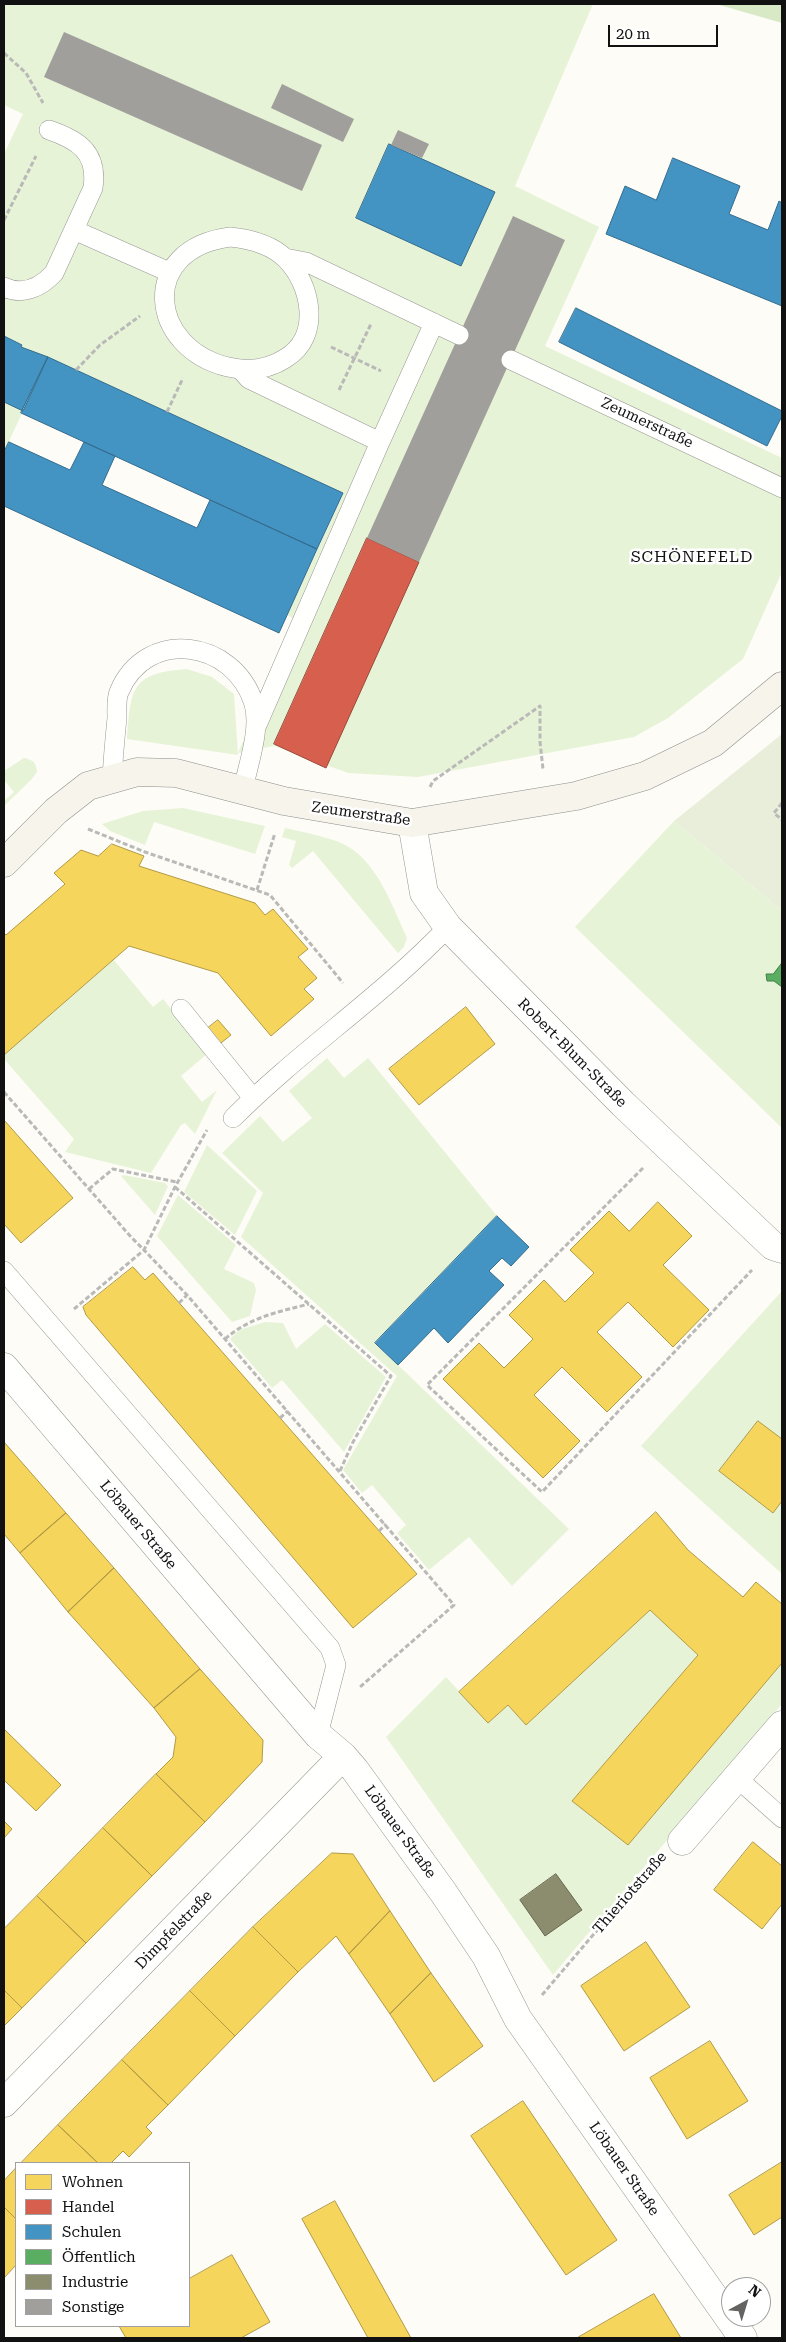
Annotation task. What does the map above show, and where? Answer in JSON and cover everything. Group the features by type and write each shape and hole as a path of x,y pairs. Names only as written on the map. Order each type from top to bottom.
{"main road":[{"name":"Zeumerstraße","path":"4,863 63,806 88,786 137,772 176,773 322,809 412,823 576,796 645,776 713,743 782,686"}],"street":[{"name":"Robert-Blum-Straße","path":"412,823 424,893 448,927 623,1104 773,1246 782,1249"},
{"name":"Löbauer Straße","path":"4,1367 318,1735 343,1756 355,1770 486,1956 518,2019 743,2338"},
{"name":"Thieriotstraße","path":"682,1841 782,1725"},
{"name":"Dimpfelstraße","path":"4,2103 343,1756"}],"lane":[{"path":"4,287 21,291 33,288 45,282 54,273 93,188 95,178 93,164 87,152 78,142 49,130"},
{"path":"74,230 169,272"},
{"path":"230,237 248,239 265,245 285,258 297,272 306,290 310,306 305,335 301,344 292,354 276,364 258,369 240,370 210,361 195,352 176,333 168,317 164,287 169,272 182,256 196,246 212,239 230,237"},
{"path":"285,258 306,262 459,335"},
{"path":"242,790 255,730 380,442 434,323"},
{"name":"Zeumerstraße","path":"511,360 782,488"},
{"path":"240,370 249,379 380,442"},
{"path":"112,779 118,693 129,675 144,661 164,652 184,648 208,653 230,665 246,683 254,706 255,730"},
{"path":"233,1118 253,1098 364,1004 448,927"},
{"path":"181,1009 253,1098"},
{"path":"4,1271 330,1648 336,1665 318,1735"},
{"path":"737,1778 782,1818"}],"path":[{"path":"326,416 383,299"},
{"path":"76,370 100,344 138,316 166,305"},
{"path":"305,335 406,384"},
{"path":"167,412 195,352"},
{"path":"412,823 433,781 540,706 540,742 546,800"},
{"path":"782,803 774,813 782,820"},
{"path":"85,828 145,852 270,895 345,985"},
{"path":"256,890 277,829"},
{"path":"4,1092 89,1189 187,1295 454,1605 355,1692"},
{"path":"52,1328 144,1250 177,1182 210,1124"},
{"path":"647,1163 427,1385 542,1492 754,1268"},
{"path":"89,1189 112,1170 177,1182"},
{"path":"175,1187 391,1376 353,1442 340,1471"},
{"path":"179,1303 187,1295"},
{"path":"225,1339 239,1327 257,1318 310,1304"},
{"path":"280,1418 288,1411"},
{"path":"379,1531 386,1524"},
{"name":"Thieriotstraße","path":"518,2019 546,1990 666,1850 682,1841"}],"green space":[{"path":"4,4 593,4 515,186 599,227 545,346 782,458 782,572 743,659 668,718 634,737 418,777 348,773 274,746 238,753 296,620 287,615 343,494 48,357 4,452 4,154 23,114 4,105"},
{"path":"716,4 782,4 782,23"},
{"path":"187,669 212,677 234,694 238,755 127,739 133,695 144,679 155,674"},
{"path":"782,734 782,911 674,821"},
{"path":"24,758 34,762 37,772 4,806 4,801 14,792 4,780 4,771"},
{"path":"183,808 265,826 255,854 154,822 145,845 110,831 102,824 143,811"},
{"path":"674,821 782,911 782,1128 575,927"},
{"path":"285,828 337,841 362,857 385,890 407,938 404,947 398,953 313,851 292,868 289,865 296,841 282,837"},
{"path":"113,959 153,1007 163,999 207,1054 181,1076 202,1102 217,1090 195,1134 185,1123 181,1125 151,1173 65,1152 74,1139 4,1059 4,1055"},
{"path":"327,1058 344,1078 368,1058 497,1216 375,1343 569,1529 512,1586 469,1537 429,1570 397,1533 406,1525 372,1485 362,1493 343,1470 397,1376 241,1237 263,1193 222,1153 260,1116 283,1142 312,1118 289,1091"},
{"path":"207,1145 257,1191 235,1235 184,1192"},
{"path":"121,1176 165,1183 168,1186 155,1215"},
{"path":"178,1195 236,1245 224,1269 254,1283 256,1290 250,1316 232,1322 157,1236"},
{"path":"782,1291 782,1574 641,1446"},
{"path":"265,1322 283,1323 296,1349 325,1324 386,1377 344,1452 282,1380 272,1388 230,1339 239,1330"},
{"path":"650,1610 698,1655 572,1801 628,1845 782,1663 782,1704 553,1975 386,1737 446,1677 488,1723 508,1705 526,1725"}],"building: Wohnen":[{"path":"112,844 144,856 139,866 255,903 265,915 273,909 308,949 298,957 317,978 304,989 314,999 271,1036 218,973 129,946 4,1055 4,933 6,935 65,884 54,873 81,850 98,856"},
{"path":"466,1007 495,1044 419,1105 389,1069"},
{"path":"218,1020 231,1035 207,1054 194,1039"},
{"path":"4,1120 73,1198 21,1243 4,1224"},
{"path":"658,1202 692,1236 663,1265 709,1310 673,1347 628,1302 597,1332 642,1377 607,1412 562,1367 534,1395 580,1441 543,1478 443,1379 479,1343 504,1368 533,1339 509,1315 544,1280 565,1302 594,1273 570,1250 609,1211 629,1231"},
{"path":"133,1267 145,1280 153,1273 417,1574 353,1628 86,1315 83,1307"},
{"path":"758,1421 782,1439 782,1501 773,1513 719,1471"},
{"path":"4,1442 66,1513 20,1553 4,1534"},
{"path":"656,1512 688,1550 743,1597 756,1582 782,1604 782,1663 628,1845 572,1801 698,1655 650,1610 526,1725 508,1705 488,1723 459,1692"},
{"path":"66,1513 114,1568 68,1612 20,1553"},
{"path":"114,1568 200,1669 154,1708 68,1612"},
{"path":"200,1669 263,1740 262,1762 205,1822 156,1774 173,1757 176,1737 154,1708"},
{"path":"4,1729 61,1785 36,1811 4,1780"},
{"path":"156,1774 205,1822 152,1876 103,1828"},
{"path":"4,1821 12,1829 4,1838"},
{"path":"103,1828 152,1876 86,1943 37,1896"},
{"path":"753,1842 782,1866 782,1904 762,1929 714,1890"},
{"path":"332,1853 353,1854 390,1911 349,1954 336,1936 298,1972 253,1927"},
{"path":"37,1896 86,1943 22,2008 4,1990 4,1929"},
{"path":"390,1911 431,1973 390,2014 349,1954"},
{"path":"253,1927 298,1972 235,2036 190,1991"},
{"path":"646,1942 690,2007 624,2051 581,1986"},
{"path":"431,1973 483,2046 434,2082 390,2014"},
{"path":"4,1990 22,2008 4,2026"},
{"path":"190,1991 235,2036 168,2105 122,2060"},
{"path":"710,2041 748,2101 687,2139 650,2078"},
{"path":"122,2060 168,2105 146,2127 152,2133 129,2157 123,2151 112,2162 97,2162 58,2125"},
{"path":"523,2101 617,2240 566,2275 471,2136"},
{"path":"58,2125 97,2162 22,2162"},
{"path":"782,2162 782,2217 754,2235 729,2195"},
{"path":"15,2169 15,2218 4,2207 4,2181"},
{"path":"335,2201 411,2338 368,2338 302,2219"},
{"path":"4,2207 15,2218 15,2266 4,2278"},
{"path":"232,2255 270,2322 241,2338 126,2338 120,2327 190,2327 190,2278"},
{"path":"654,2294 681,2338 577,2338"}],"building: Handel":[{"path":"367,538 419,562 326,768 274,744"}],"building: Schulen":[{"path":"389,144 495,192 461,266 356,218"},
{"path":"673,158 740,186 729,214 768,230 779,201 782,203 782,306 606,234 625,186 656,200"},
{"path":"576,308 782,411 782,416 767,446 559,342"},
{"path":"4,336 22,345 21,347 48,357 23,411 4,402"},
{"path":"48,357 343,493 317,549 21,413"},
{"path":"9,442 70,470 84,442 115,456 102,485 197,528 210,500 317,549 279,633 4,506 4,452"},
{"path":"497,1216 529,1247 511,1266 502,1258 489,1271 504,1285 448,1343 434,1328 398,1365 375,1343"}],"building: Öffentlich":[{"path":"782,963 782,987 774,981 767,981 766,974 773,974"}],"building: Industrie":[{"path":"556,1874 582,1910 545,1936 520,1900"}],"building: Sonstige":[{"path":"64,32 322,145 302,191 44,77"},
{"path":"282,84 354,119 343,142 271,108"},
{"path":"398,130 429,144 422,158 391,145"},
{"path":"513,216 565,240 419,562 367,538"}],"district":[{"name":"SCHÖNEFELD","path":"692,557"}]}
